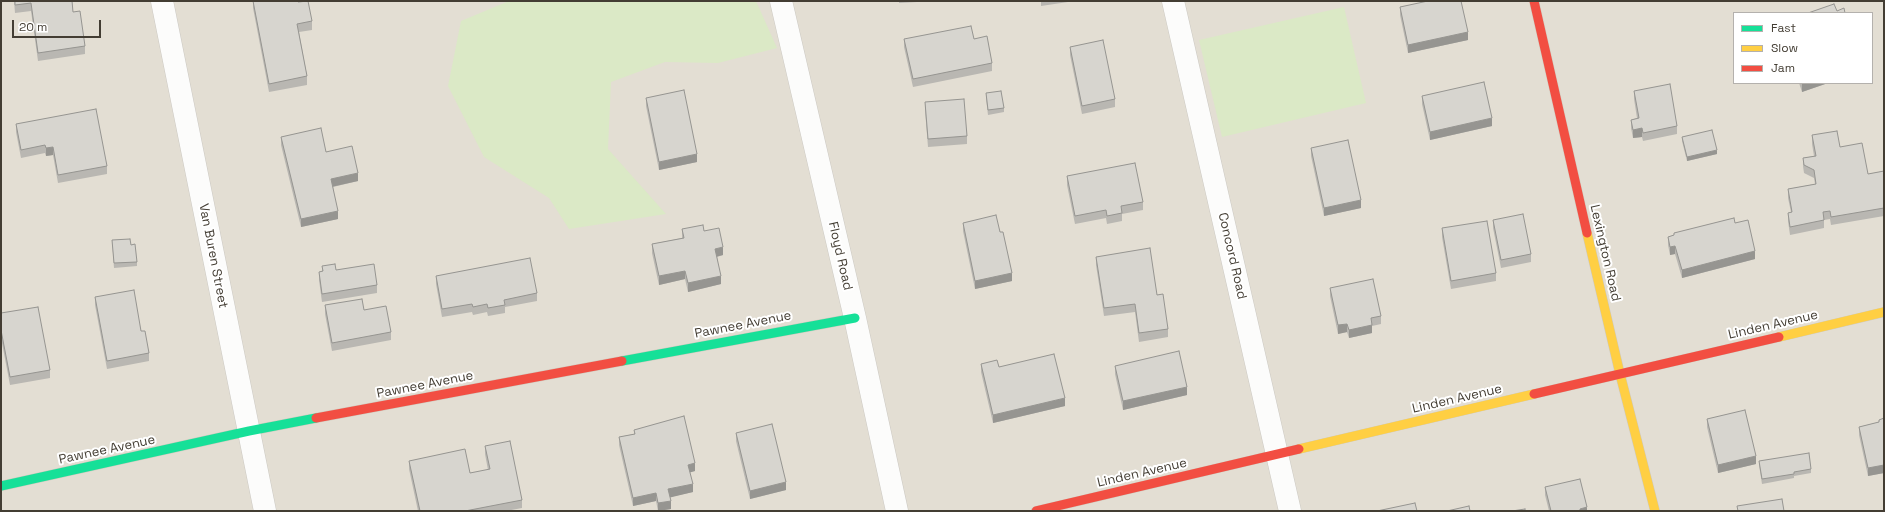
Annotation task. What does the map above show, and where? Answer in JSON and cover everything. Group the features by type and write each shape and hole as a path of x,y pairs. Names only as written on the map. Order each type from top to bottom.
{"street":[{"name":"Van Buren Street","path":"162,1 265,511"},
{"name":"Floyd Road","path":"781,1 855,318 897,511"},
{"name":"Concord Road","path":"1173,1 1290,511"},
{"name":"Lexington Road","path":"1534,1 1620,374 1655,511"},
{"name":"Linden Avenue","path":"1036,511 1884,312"},
{"name":"Pawnee Avenue","path":"1,486 249,432 855,318"}],"shaded area":[{"path":"1,1 1884,1 1884,511 1,511"}],"green space":[{"path":"509,1 756,1 777,48 718,63 665,62 611,82 608,149 666,214 569,229 549,198 484,157 448,86 461,21"},
{"path":"1344,7 1366,103 1222,137 1199,40"}],"building":[{"path":"15,1 72,1 73,12 80,11 85,46 38,53 31,3 15,5"},
{"path":"253,1 308,1 312,21 297,24 307,76 269,84"},
{"path":"1428,1 1461,1 1468,32 1408,45 1400,7"},
{"path":"1834,4 1837,11 1844,8 1845,12 1811,12"},
{"path":"971,26 974,39 987,36 992,63 913,79 904,39"},
{"path":"1103,40 1115,99 1082,106 1070,47"},
{"path":"1484,82 1492,118 1430,132 1422,96"},
{"path":"1670,84 1677,126 1643,133 1642,128 1633,130 1631,120 1639,118 1634,91"},
{"path":"684,90 697,154 659,162 646,98"},
{"path":"1001,91 1004,108 988,110 986,93"},
{"path":"964,99 967,136 928,139 925,102"},
{"path":"96,109 107,166 58,175 53,147 46,148 45,145 21,150 16,124"},
{"path":"321,128 326,152 352,146 358,173 331,179 338,211 301,219 281,137"},
{"path":"1712,130 1717,150 1687,157 1682,137"},
{"path":"1837,131 1840,147 1862,143 1868,174 1884,171 1884,208 1831,217 1830,211 1823,212 1824,220 1790,227 1788,213 1792,212 1788,189 1816,184 1814,170 1804,165 1803,158 1816,156 1812,135"},
{"path":"1348,140 1361,200 1324,208 1311,148"},
{"path":"1135,163 1143,202 1121,206 1122,213 1107,216 1106,210 1075,216 1067,176"},
{"path":"1523,214 1531,254 1501,260 1493,220"},
{"path":"996,215 1000,232 1003,232 1012,273 975,281 963,223"},
{"path":"1734,218 1735,223 1748,220 1755,251 1682,270 1675,246 1670,247 1668,237 1674,235 1674,233"},
{"path":"1487,221 1496,273 1451,281 1442,228"},
{"path":"703,225 704,231 719,228 723,247 715,249 721,276 688,283 685,271 659,276 652,244 684,238 682,229"},
{"path":"130,239 131,245 135,244 137,262 114,263 112,240"},
{"path":"1150,248 1157,295 1163,294 1168,329 1139,333 1135,304 1104,308 1096,257"},
{"path":"530,258 537,293 504,300 505,305 488,308 487,304 473,307 472,304 442,309 436,276"},
{"path":"335,264 336,270 374,264 377,285 322,294 319,272 323,271 322,266"},
{"path":"1373,279 1381,316 1371,318 1372,325 1349,330 1347,324 1338,325 1330,288"},
{"path":"134,290 141,331 145,331 149,353 107,361 95,297"},
{"path":"362,299 364,310 386,306 391,332 332,343 325,305"},
{"path":"38,307 50,370 10,377 1,330 1,313"},
{"path":"1179,351 1187,387 1123,401 1115,366"},
{"path":"1054,354 1065,398 993,415 981,364 997,360 999,367"},
{"path":"1745,410 1756,456 1718,465 1707,419"},
{"path":"684,416 695,463 688,465 693,484 668,489 671,501 658,503 656,493 633,498 619,437 635,434 634,430"},
{"path":"1884,418 1884,465 1868,468 1859,427 1879,422 1879,420"},
{"path":"772,424 786,482 750,491 736,433"},
{"path":"510,441 522,500 465,511 420,511 409,461 465,449 470,473 490,469 485,446"},
{"path":"1809,453 1811,469 1794,472 1794,474 1762,479 1759,461"},
{"path":"1580,479 1587,507 1580,509 1580,511 1551,511 1545,487"},
{"path":"1782,499 1784,511 1738,511 1737,506"},
{"path":"1415,503 1417,511 1377,511"},
{"path":"1469,506 1470,511 1447,511"},
{"path":"1525,509 1525,511 1512,511"}],"traffic: fast":[{"path":"622,361 855,318"},
{"path":"1,486 249,431 316,418"}],"traffic: slow":[{"path":"1587,233 1620,374 1655,511"},
{"path":"1779,337 1884,312"},
{"path":"1299,449 1534,394"}],"traffic: jam":[{"path":"1534,1 1587,233"},
{"path":"1534,394 1779,337"},
{"path":"316,418 622,361"},
{"path":"1036,511 1299,449"}]}
